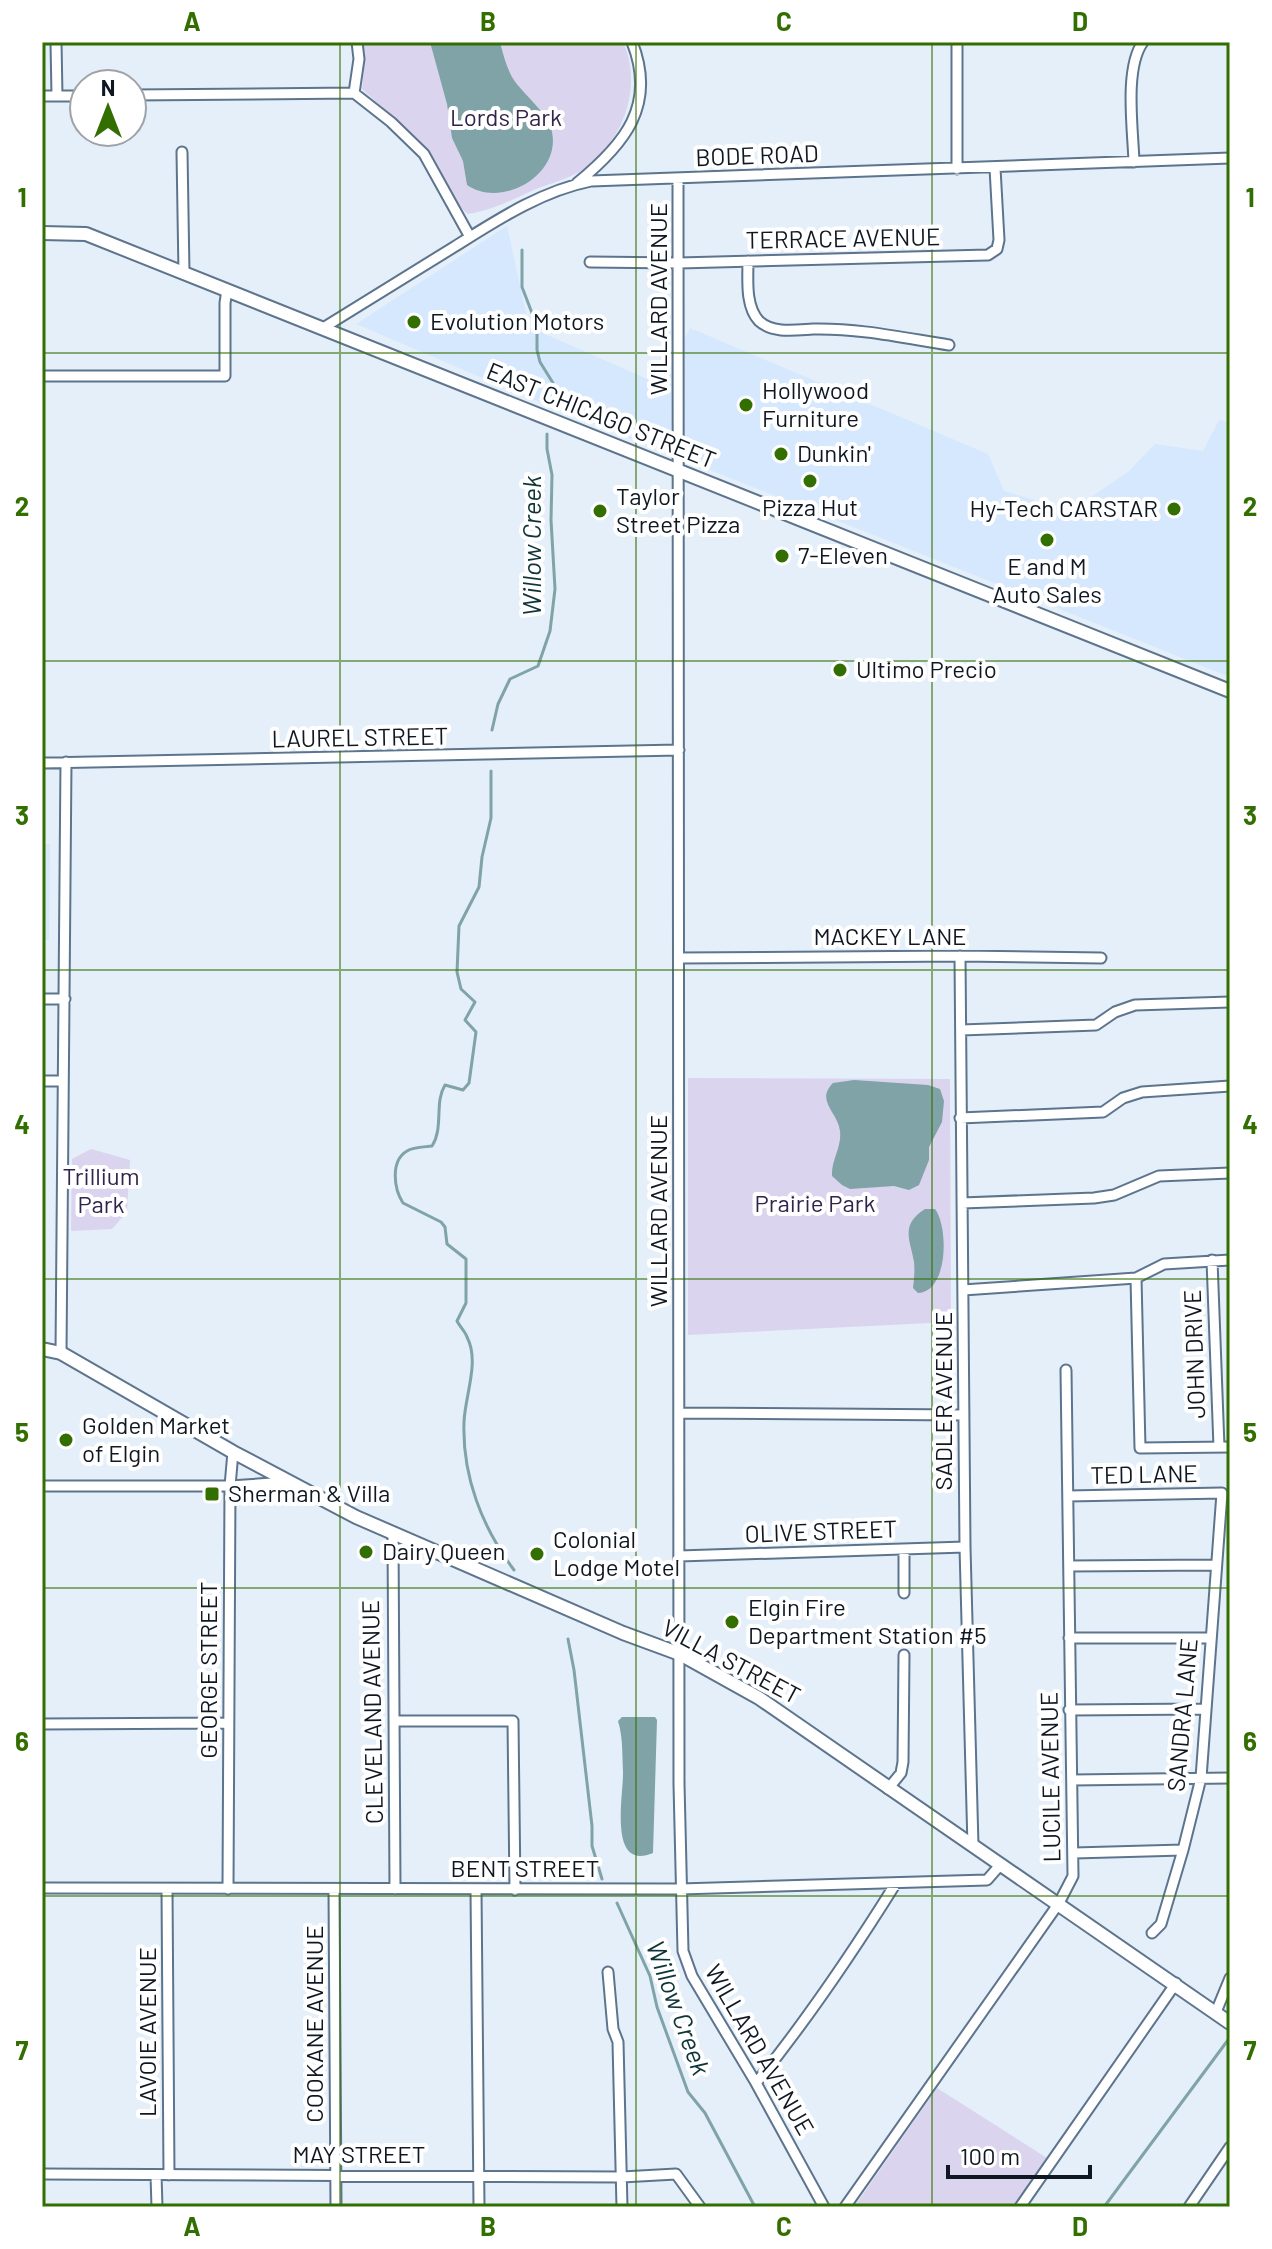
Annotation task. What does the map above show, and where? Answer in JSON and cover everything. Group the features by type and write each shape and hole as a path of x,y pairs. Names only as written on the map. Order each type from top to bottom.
{"main road":[{"name":"EAST CHICAGO STREET","path":"42,233 86,234 1230,691"},
{"name":"VILLA STREET","path":"42,1349 61,1353 286,1482 393,1535 680,1654 759,1698 1230,2023"}],"street":[{"path":"56,42 57,96"},
{"path":"354,93 359,59 357,42"},
{"path":"575,185 621,141 636,112 642,78 632,42"},
{"path":"957,42 957,169"},
{"path":"1129,42 1140,46 1132,83 1134,162"},
{"path":"148,95 354,93 391,122 424,154 470,237"},
{"path":"42,96 68,96"},
{"path":"182,152 184,273"},
{"name":"BODE ROAD","path":"323,328 539,198 600,180 1230,158"},
{"name":"TERRACE AVENUE","path":"590,262 679,263 985,255 995,251 999,240 995,168"},
{"name":"WILLARD AVENUE","path":"678,178 680,1889 686,1961 824,2207"},
{"path":"748,261 750,303 756,318 766,325 787,330 844,329 949,345"},
{"path":"42,376 225,376 227,290"},
{"name":"LAUREL STREET","path":"42,763 679,750"},
{"path":"61,1353 66,762"},
{"name":"SADLER AVENUE","path":"960,956 965,1547 973,1846"},
{"name":"MACKEY LANE","path":"679,958 1101,958"},
{"path":"42,999 65,999"},
{"path":"961,1030 1096,1025 1115,1012 1135,1005 1230,1002"},
{"path":"42,1081 63,1081"},
{"path":"960,1118 1103,1112 1123,1098 1142,1092 1230,1086"},
{"path":"962,1203 1094,1198 1114,1195 1159,1176 1230,1173"},
{"name":"JOHN DRIVE","path":"1212,1260 1224,1447"},
{"path":"963,1290 1136,1278 1164,1264 1230,1260"},
{"path":"1136,1278 1140,1448 1224,1447"},
{"name":"LUCILE AVENUE","path":"845,2207 1059,1903 1073,1876 1066,1370"},
{"path":"679,1413 964,1415"},
{"name":"GEORGE STREET","path":"228,1889 230,1486 233,1452"},
{"path":"42,1486 230,1486 286,1482"},
{"name":"TED LANE","path":"1068,1496 1222,1493"},
{"name":"SANDRA LANE","path":"1152,1933 1161,1924 1201,1778 1222,1493"},
{"name":"CLEVELAND AVENUE","path":"393,1535 395,1889"},
{"name":"OLIVE STREET","path":"679,1556 965,1547"},
{"path":"904,1549 904,1593"},
{"path":"1069,1566 1216,1565"},
{"path":"1069,1638 1211,1638"},
{"path":"888,1789 901,1773 903,1762 904,1655"},
{"path":"1069,1710 1206,1709"},
{"path":"395,1721 513,1721 515,1890"},
{"path":"42,1724 228,1723"},
{"path":"1072,1780 1230,1778"},
{"path":"1074,1853 1183,1850"},
{"name":"BENT STREET","path":"42,1888 680,1889 987,1880 1001,1864"},
{"path":"756,2083 842,1965 896,1883"},
{"name":"LAVOIE AVENUE","path":"167,1889 169,2175"},
{"name":"COOKANE AVENUE","path":"334,1889 336,2207"},
{"path":"476,1890 479,2207"},
{"path":"608,1972 613,2029 618,2042 622,2207"},
{"path":"1216,2012 1230,1978"},
{"path":"1020,2207 1176,1983"},
{"path":"1189,2207 1230,2147"},
{"name":"MAY STREET","path":"42,2174 622,2177 676,2174 700,2207"},
{"path":"156,2175 157,2207"}],"shaded area":[{"path":"430,42 500,42 512,77 541,111 552,132 552,148 547,162 526,184 496,193 467,185 463,161 452,138 447,104"},
{"path":"507,226 529,327 661,385 690,328 988,454 1004,491 1071,511 1129,471 1155,444 1203,451 1219,420 1230,422 1230,677 527,397 356,324"},
{"path":"42,844 50,844 49,940 42,940"},
{"path":"854,1080 928,1085 940,1089 944,1101 942,1122 929,1147 929,1160 919,1185 909,1190 894,1186 850,1189 832,1176 840,1131 826,1095 833,1083"},
{"path":"925,1209 935,1209 940,1218 943,1258 935,1282 928,1290 918,1293 913,1288 914,1265 909,1227"},
{"path":"622,1717 655,1717 657,1720 653,1853 639,1856 629,1851 621,1827 623,1771 618,1721"}],"green space":[{"name":"Lords Park","path":"363,42 623,42 629,60 630,96 625,114 607,147 579,172 498,206 468,214 456,201 426,147 362,89"},
{"name":"Prairie Park","path":"688,1078 950,1079 951,1322 688,1335"},
{"name":"Trillium Park","path":"91,1149 130,1160 127,1212 112,1229 71,1231 72,1159"},
{"path":"937,2088 1047,2158 1014,2207 854,2207"}],"waterway":[{"name":"Willow Creek","path":"522,250 522,287 537,326 537,350 540,362 553,383 553,395"},
{"name":"Willow Creek","path":"492,730 498,704 510,679 538,666 550,631 555,589 552,475 547,434"},
{"name":"Willow Creek","path":"491,771 491,818 479,887 459,926 457,972 461,989 475,1002 465,1020 476,1032 469,1083 463,1090 445,1085 440,1099 436,1139 432,1146 407,1151 398,1161 395,1176 403,1203 441,1222 445,1227 447,1244 466,1259 466,1303 457,1321 466,1335 472,1357 464,1422 466,1462 484,1519 514,1570"},
{"name":"Willow Creek","path":"568,1639 592,1846 602,1879"},
{"name":"Willow Creek","path":"617,1903 650,1976 657,2007 688,2092 705,2113 755,2207"},
{"path":"1104,2207 1228,2040"}],"place":[{"name":"Evolution Motors","path":"414,322"},
{"name":"Hollywood Furniture","path":"746,405"},
{"name":"Dunkin'","path":"781,454"},
{"name":"Pizza Hut","path":"810,481"},
{"name":"Hy-Tech CARSTAR","path":"1174,509"},
{"name":"Taylor Street Pizza","path":"600,511"},
{"name":"E and M Auto Sales","path":"1047,540"},
{"name":"7-Eleven","path":"782,556"},
{"name":"Ultimo Precio","path":"840,670"},
{"name":"Golden Market of Elgin","path":"66,1440"},
{"name":"Sherman & Villa","path":"212,1494"},
{"name":"Dairy Queen","path":"366,1552"},
{"name":"Colonial Lodge Motel","path":"537,1554"},
{"name":"Elgin Fire Department Station #5","path":"732,1622"}]}
